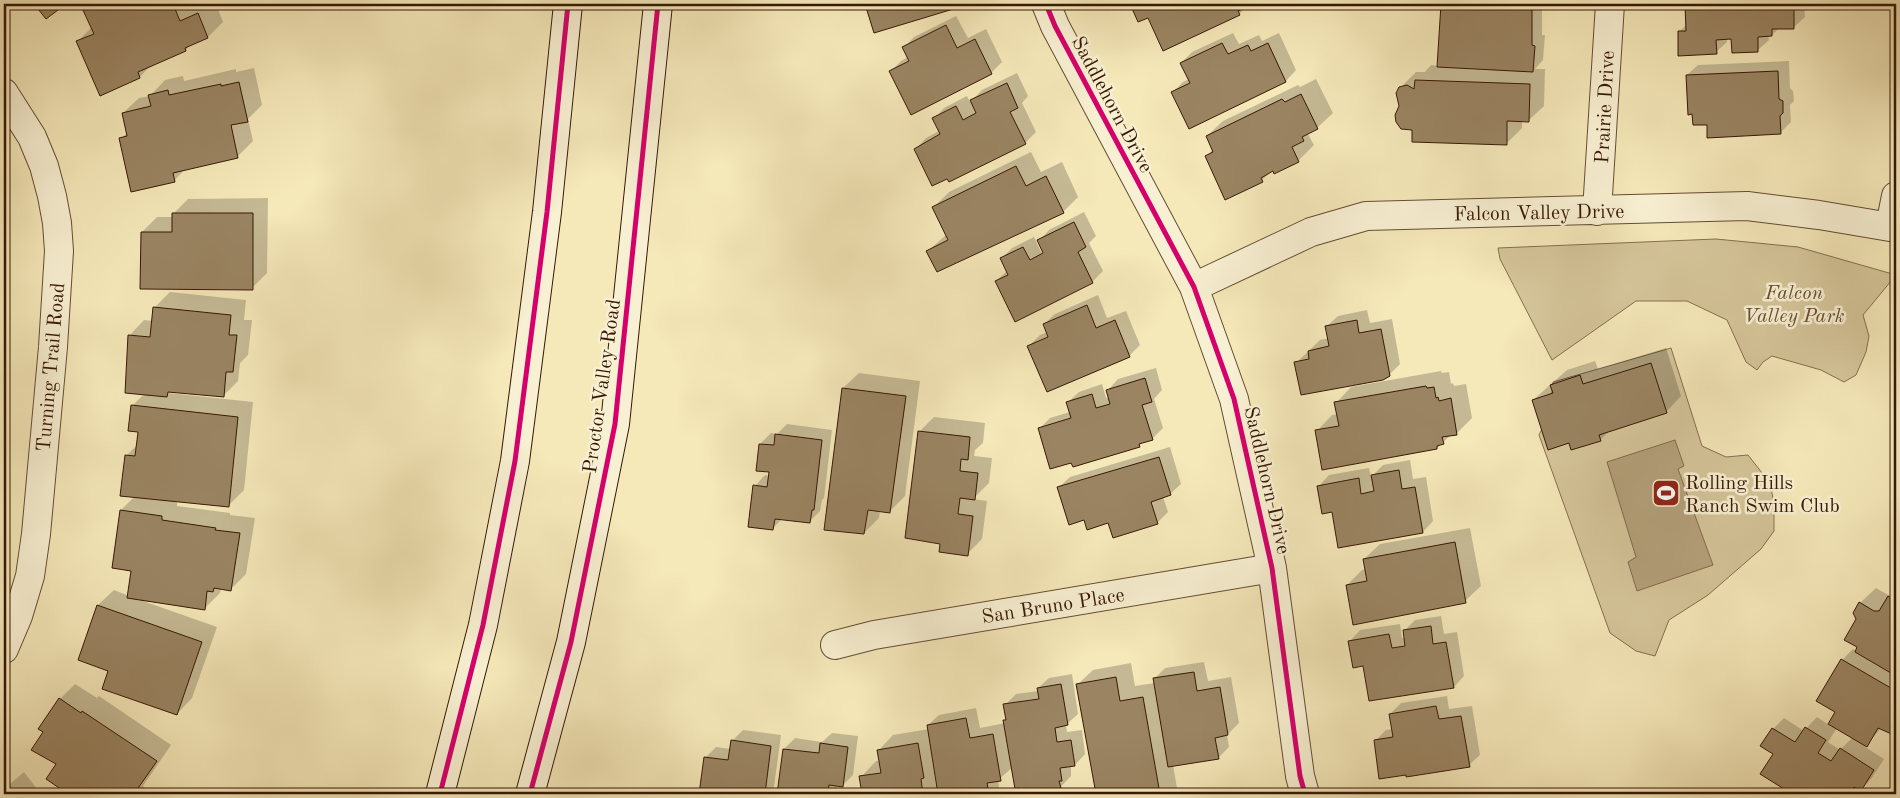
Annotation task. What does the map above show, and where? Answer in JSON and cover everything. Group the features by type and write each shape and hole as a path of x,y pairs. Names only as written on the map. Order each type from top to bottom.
{"street":[{"path":"440,794 483,625 515,461 547,212 568,4"},
{"name":"Proctor Valley Road","path":"530,794 571,642 615,424 658,4"},
{"name":"Saddlehorn Drive","path":"1046,4 1055,26 1194,287 1234,399 1272,568 1304,794"},
{"name":"Prairie Drive","path":"1598,211 1610,4"},
{"name":"Turning Trail Road","path":"4,92 32,137 44,166 54,205 59,251 35,543 30,576 18,616 4,649"},
{"path":"1893,227 1896,196"},
{"name":"Falcon Valley Drive","path":"1194,287 1311,232 1366,216 1747,206 1819,214 1893,227"},
{"name":"San Bruno Place","path":"835,645 874,635 1272,568"}],"green space":[{"name":"Falcon Valley Park","path":"1716,239 1798,247 1896,275 1863,315 1869,336 1866,352 1856,375 1844,382 1821,370 1772,356 1763,362 1757,370 1746,362 1727,320 1687,301 1636,301 1552,360 1500,259 1498,248"},
{"name":"Rolling Hills Ranch Swim Club","path":"1671,348 1702,446 1726,457 1748,455 1770,483 1774,503 1774,531 1761,549 1708,595 1669,620 1655,656 1636,651 1610,633 1539,435 1550,413 1553,382"}],"shaded area":[{"path":"1675,440 1684,466 1678,469 1713,565 1637,591 1628,562 1636,557 1607,462"}],"building":[{"path":"34,4 66,4 46,19"},
{"path":"93,4 173,4 180,21 198,13 208,38 185,48 186,51 138,72 140,78 100,96 76,41 94,34 82,8"},
{"path":"865,4 959,4 960,7 874,33"},
{"path":"1130,4 1253,4 1238,11 1240,15 1163,51 1148,18 1138,22"},
{"path":"1441,4 1532,8 1532,45 1535,46 1533,72 1437,67"},
{"path":"1685,4 1794,4 1794,29 1772,29 1772,36 1758,37 1758,52 1732,53 1731,39 1716,40 1717,54 1678,56 1678,31 1686,31"},
{"path":"946,25 957,48 975,39 992,74 911,115 889,71 909,61 902,47"},
{"path":"1222,43 1228,54 1248,45 1251,51 1268,43 1286,82 1189,129 1171,92 1190,83 1180,63"},
{"path":"1778,71 1779,99 1783,101 1783,113 1780,116 1781,134 1707,138 1707,125 1693,125 1692,114 1688,115 1686,75"},
{"path":"1415,80 1530,84 1529,122 1507,121 1507,145 1412,142 1412,130 1401,129 1396,122 1395,115 1399,106 1396,93 1399,87 1407,85 1414,89"},
{"path":"239,82 248,122 231,125 238,158 173,173 175,182 131,192 119,138 127,136 122,113 151,106 148,95 168,90 169,95"},
{"path":"1007,83 1018,108 1010,112 1026,144 949,182 947,179 932,186 914,149 940,134 932,118 956,106 963,120 976,113 970,100"},
{"path":"1301,94 1318,129 1302,137 1304,141 1292,147 1299,162 1274,174 1273,171 1261,178 1263,182 1225,200 1205,156 1213,152 1206,136 1282,99 1285,102"},
{"path":"1016,166 1026,186 1046,176 1064,213 937,272 926,251 948,240 932,207"},
{"path":"172,213 253,213 253,290 140,289 141,232 172,232"},
{"path":"1074,222 1086,247 1078,252 1093,283 1015,322 995,281 1008,275 1000,258 1023,247 1030,260 1043,253 1037,240"},
{"path":"1087,305 1096,328 1115,320 1130,357 1047,392 1027,346 1048,337 1043,324"},
{"path":"153,307 231,315 229,335 237,335 233,372 226,372 224,397 168,392 167,397 125,393 128,335 150,337"},
{"path":"1357,320 1359,333 1381,329 1390,376 1383,380 1301,395 1294,362 1309,359 1308,351 1329,346 1325,326"},
{"path":"1651,363 1667,413 1599,435 1601,441 1571,450 1569,443 1548,450 1532,400 1553,393 1550,385 1580,375 1583,384"},
{"path":"1145,378 1152,402 1142,405 1153,440 1139,444 1140,447 1073,467 1071,463 1050,469 1038,428 1071,418 1066,402 1092,394 1096,408 1110,404 1106,390"},
{"path":"1426,386 1427,388 1434,387 1436,398 1438,397 1439,401 1451,398 1457,435 1442,437 1444,444 1437,446 1437,449 1322,470 1315,430 1339,426 1334,402"},
{"path":"842,388 906,396 890,513 868,510 864,534 824,530"},
{"path":"131,405 238,417 229,507 120,496 125,455 135,456 138,432 128,431"},
{"path":"918,431 970,437 968,460 961,459 960,471 978,473 975,500 960,498 958,514 973,516 968,556 939,552 940,544 905,538"},
{"path":"775,434 822,440 814,510 812,510 810,523 775,519 773,530 748,527 753,485 767,487 769,472 756,471 759,444 774,445"},
{"path":"1159,457 1171,495 1151,502 1158,524 1113,538 1108,523 1087,530 1084,520 1069,525 1057,487"},
{"path":"1399,470 1402,489 1415,487 1423,533 1338,548 1332,512 1322,514 1317,486 1359,478 1361,494 1374,491 1371,475"},
{"path":"120,510 162,516 162,520 240,533 231,591 214,588 213,592 207,591 205,610 127,598 131,571 112,568"},
{"path":"1455,542 1466,603 1353,625 1346,585 1367,581 1363,559"},
{"path":"1888,596 1896,601 1896,676 1855,652 1857,647 1844,640 1856,619 1853,613 1859,602 1874,611 1879,611"},
{"path":"97,605 202,642 177,715 102,689 108,671 78,660"},
{"path":"1431,626 1433,644 1446,642 1454,688 1369,701 1363,666 1353,668 1348,641 1389,634 1392,648 1405,646 1403,630"},
{"path":"1841,659 1896,691 1896,736 1878,728 1867,747 1828,724 1835,712 1816,701"},
{"path":"1194,672 1197,691 1220,687 1228,735 1215,738 1219,759 1168,767 1153,678"},
{"path":"1116,677 1120,701 1143,697 1160,794 1096,794 1076,684"},
{"path":"1061,684 1068,725 1055,728 1057,742 1071,740 1075,766 1060,768 1062,781 1059,781 1061,788 1056,789 1057,792 1055,794 1044,794 1044,791 1041,792 1042,794 1020,794 1019,788 1015,789 1003,720 1006,720 1003,704 1039,699 1037,688"},
{"path":"59,698 81,713 82,711 157,761 134,794 68,794 46,779 56,764 31,750 43,732 38,729"},
{"path":"1436,706 1439,719 1461,716 1470,767 1406,777 1406,775 1379,779 1374,740 1393,737 1389,714"},
{"path":"966,718 970,738 993,734 1001,781 987,783 989,794 938,794 927,725"},
{"path":"1805,727 1826,740 1818,753 1831,761 1840,748 1874,770 1861,791 1854,787 1849,794 1792,794 1760,774 1773,754 1760,746 1772,728 1795,742"},
{"path":"731,740 771,746 765,794 699,794 704,757 728,760"},
{"path":"820,743 848,747 843,787 829,785 828,794 777,794 783,749 819,753"},
{"path":"918,743 924,778 921,779 923,794 862,794 859,776 881,773 877,750"},
{"path":"8,787 14,794 4,794 4,790"}],"cycle path":[{"path":"440,794 483,625 515,461 547,212 568,4"},
{"path":"530,794 571,642 615,424 658,4"},
{"path":"1046,4 1055,26 1194,287 1234,399 1272,568 1300,776 1305,794"}],"place":[{"name":"Rolling Hills Ranch Swim Club","path":"1666,493"}]}
